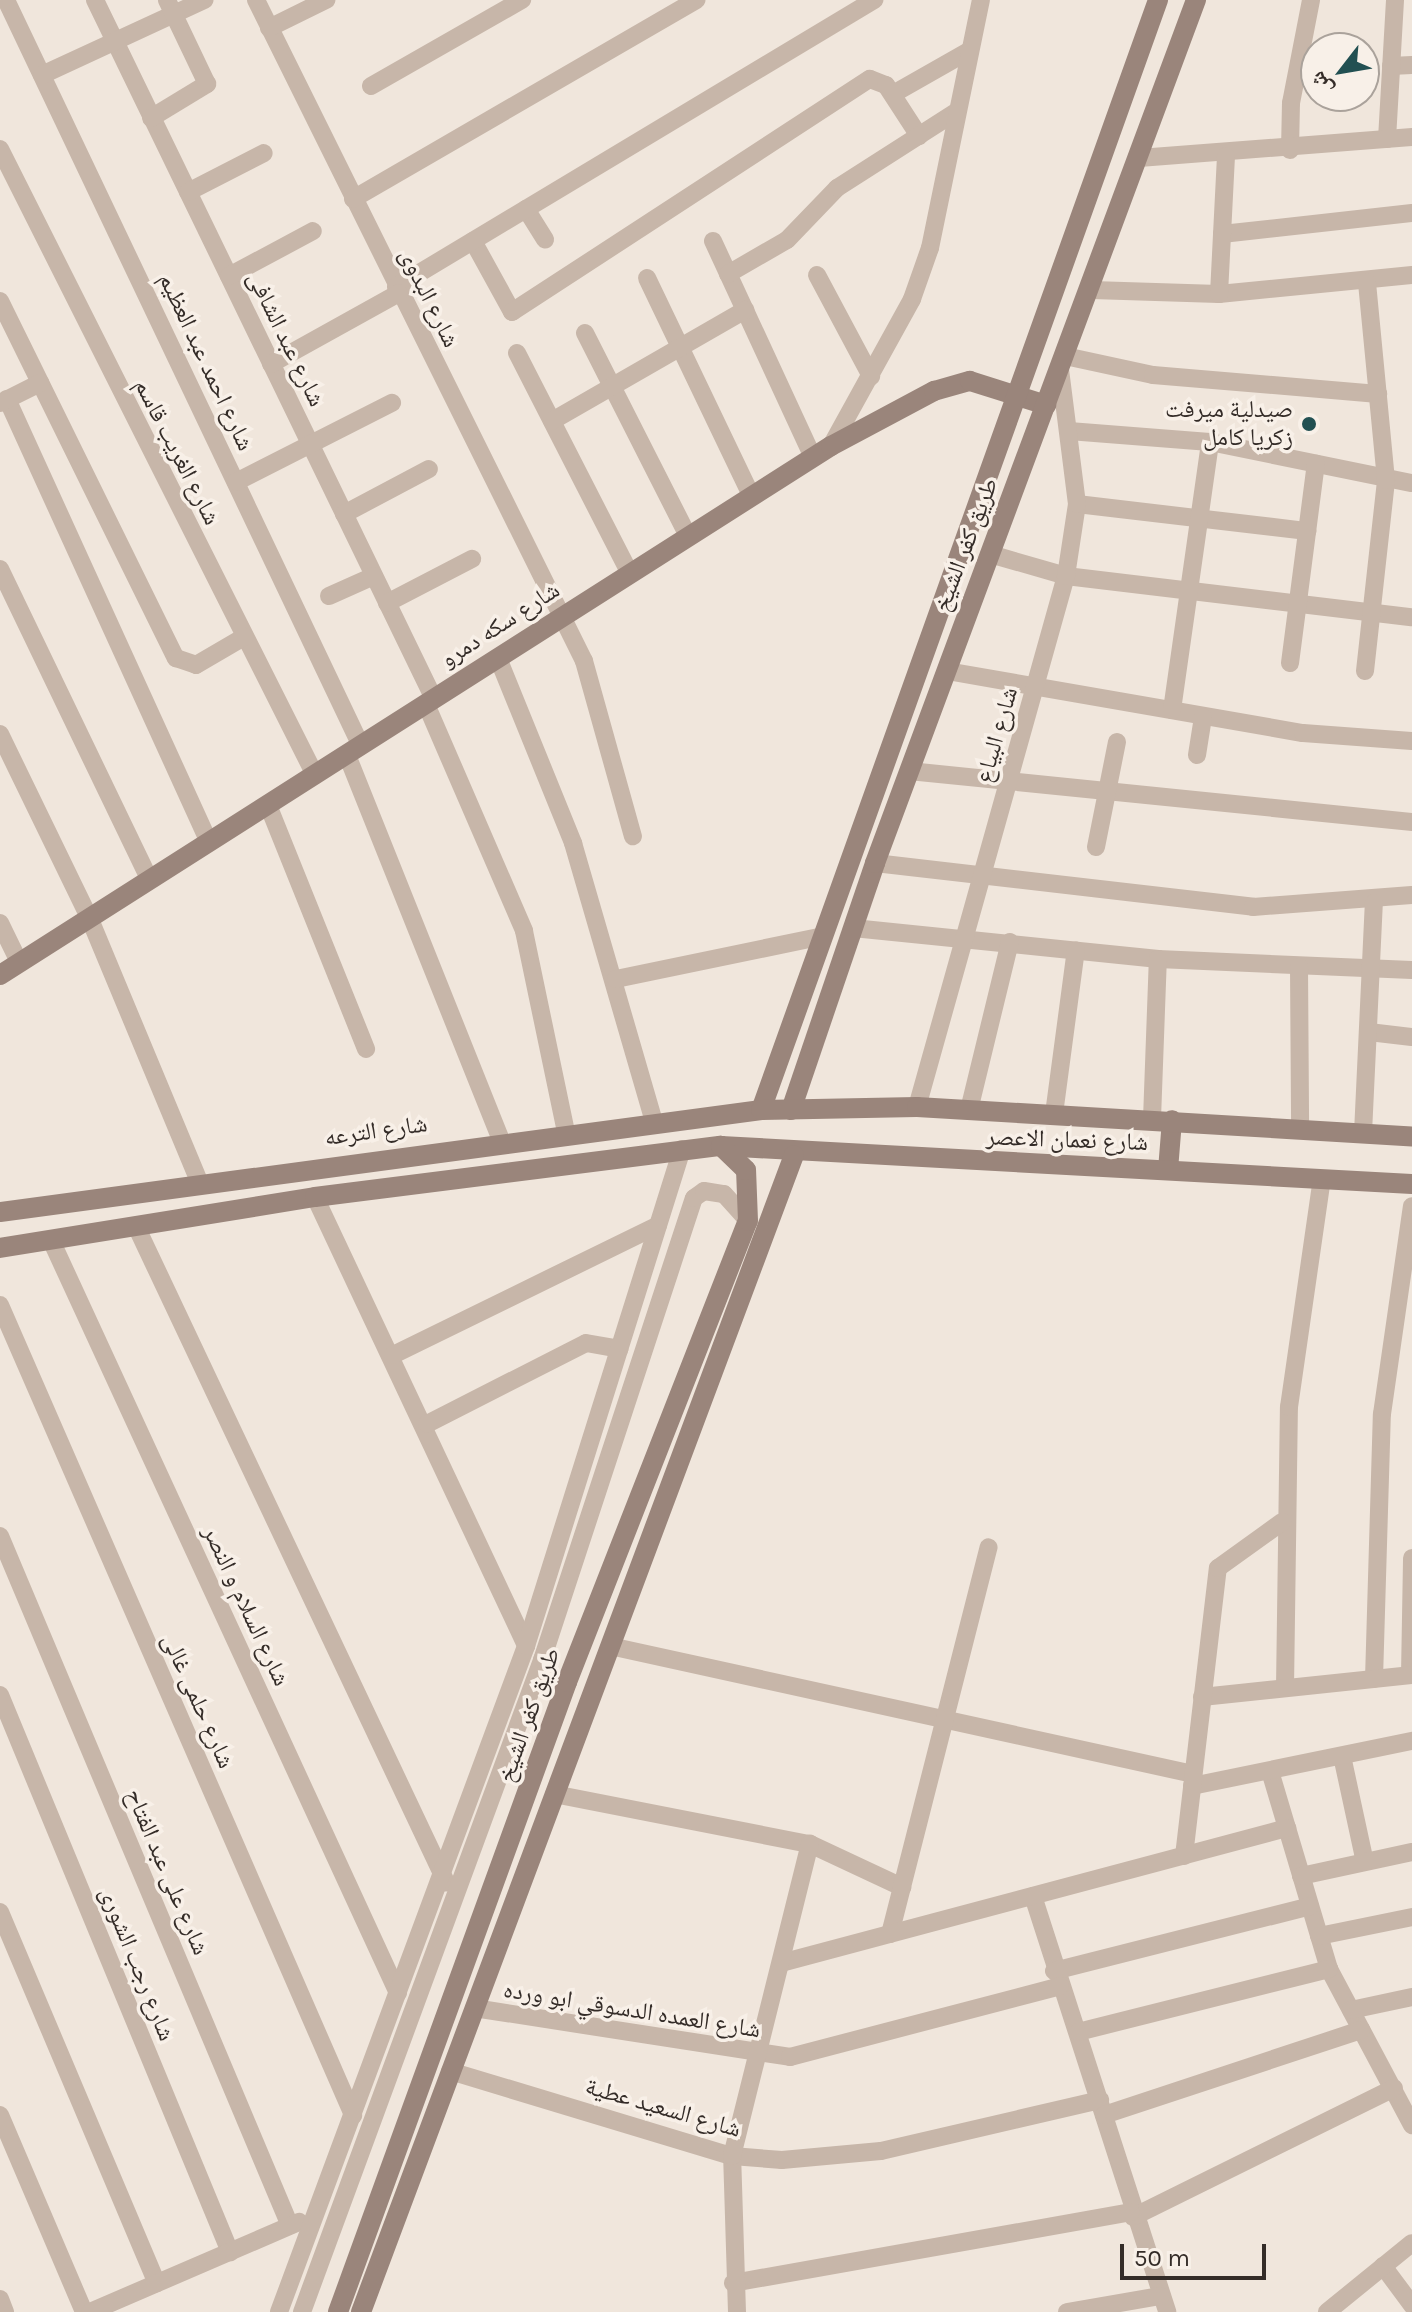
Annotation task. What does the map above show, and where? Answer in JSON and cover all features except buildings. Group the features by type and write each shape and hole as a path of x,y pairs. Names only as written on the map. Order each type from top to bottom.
{"street":[{"name":"شارع احمد عبد العظيم","path":"6,0 236,482 354,750 501,1141"},
{"name":"شارع عبد الشافى","path":"95,0 387,603 430,702 524,931 566,1132"},
{"path":"42,75 115,41 170,7 204,0"},
{"name":"شارع البدوى","path":"256,0 595,686 633,836"},
{"path":"269,28 326,0"},
{"path":"371,86 522,0"},
{"path":"353,199 696,0"},
{"path":"271,364 874,0"},
{"path":"713,241 745,310 822,452 871,376 930,248 967,52 981,0"},
{"name":"طريق كفر الشيخ","path":"761,1110 1084,215 1158,0"},
{"name":"طريق كفر الشيخ","path":"791,1110 875,863 1092,290 1195,0"},
{"path":"1290,150 1291,103 1311,0"},
{"path":"1387,139 1395,0"},
{"path":"151,118 207,84 170,7"},
{"path":"893,94 967,52"},
{"path":"1391,66 1412,65"},
{"path":"473,241 512,312 870,79 893,94 919,136"},
{"path":"728,274 787,240 827,197 956,112"},
{"path":"1139,158 1226,156 1412,137"},
{"name":"شارع الغريب قاسم","path":"0,149 315,775"},
{"path":"188,192 264,153"},
{"path":"1219,294 1226,156"},
{"path":"526,209 545,239"},
{"path":"1222,234 1412,213"},
{"path":"1084,215 1114,228"},
{"path":"229,276 313,231"},
{"path":"817,275 871,376"},
{"path":"1092,290 1219,294 1367,282 1412,275"},
{"path":"647,278 751,495"},
{"path":"1365,671 1386,480 1367,282"},
{"path":"0,301 176,658 196,665 244,637"},
{"path":"552,421 745,310"},
{"path":"585,333 687,534"},
{"path":"517,353 628,570"},
{"path":"1063,362 1153,375 1378,394"},
{"name":"شارع البياع","path":"917,1107 1066,576 1077,504 1063,362"},
{"name":"شارع سكه دمرو","path":"0,975 430,702 628,570 822,452 934,391 970,381 1019,391 1046,405"},
{"path":"40,383 3,401 209,842"},
{"path":"236,482 392,403"},
{"path":"1069,431 1210,442 1412,483"},
{"path":"1172,710 1210,442"},
{"path":"1290,663 1316,464"},
{"path":"344,514 429,469"},
{"path":"1077,504 1199,522 1307,531"},
{"path":"990,554 1066,576 1412,617"},
{"path":"387,603 472,559"},
{"path":"0,569 149,879"},
{"path":"329,596 374,576"},
{"path":"498,658 573,843 616,979 654,1121"},
{"path":"947,671 1203,717 1412,741"},
{"path":"1197,755 1203,717"},
{"path":"0,734 89,917 199,1181"},
{"path":"1096,847 1117,742"},
{"path":"909,771 1008,784 1412,822"},
{"path":"268,805 366,1049"},
{"path":"875,863 1253,907 1374,903 1412,895"},
{"path":"1363,1133 1374,903"},
{"path":"0,923 19,962"},
{"path":"853,928 1158,959 1412,970"},
{"path":"616,979 824,936"},
{"path":"969,1110 1010,942"},
{"path":"1054,1114 1076,950"},
{"path":"1158,959 1162,1120 1168,1170"},
{"path":"1299,967 1300,1129"},
{"path":"1369,1032 1412,1037"},
{"name":"شارع نعمان الاعصر","path":"761,1110 917,1107 1412,1136"},
{"name":"شارع الترعه","path":"0,1212 199,1181 566,1132 761,1110"},
{"path":"0,1248 315,1197 721,1146"},
{"name":"طريق كفر الشيخ","path":"361,2312 404,2124 567,1682 748,1221 746,1170 721,1146"},
{"name":"شارع نعمان الاعصر","path":"721,1146 794,1155 1168,1170 1412,1184"},
{"path":"447,1148 453,1179"},
{"path":"279,2312 526,1646 682,1149"},
{"name":"طريق كفر الشيخ","path":"338,2312 428,2130 794,1155"},
{"path":"1285,1688 1282,1522 1289,1407 1322,1179"},
{"path":"302,2312 456,1903 694,1198 704,1191 724,1194 748,1221"},
{"path":"315,1197 427,1424 526,1646"},
{"path":"1374,1679 1375,1502 1404,1318 1412,1206"},
{"path":"393,1355 658,1225"},
{"path":"136,1226 456,1903"},
{"name":"شارع السلام و النصر","path":"51,1240 398,1993"},
{"name":"شارع حلمى غالى","path":"0,1305 353,2115"},
{"path":"427,1424 586,1343 619,1349"},
{"path":"1184,1856 1218,1568 1282,1522"},
{"name":"شارع على عبد الفتاح","path":"0,1536 290,2226"},
{"path":"890,1934 989,1547"},
{"path":"1202,1697 1411,1675 1412,1558"},
{"path":"610,1646 1193,1780 1270,1771 1412,1743"},
{"path":"567,1682 593,1689"},
{"name":"شارع رجب الشورى","path":"0,1695 230,2252"},
{"path":"1342,1756 1365,1862"},
{"path":"1270,1771 1329,1969 1412,2125"},
{"path":"554,1794 810,1844 902,1887"},
{"path":"781,1963 1287,1828"},
{"path":"737,2312 733,2283 732,2156 810,1844"},
{"path":"1301,1876 1412,1852"},
{"path":"1033,1896 1057,1978 1102,2107 1132,2214 1164,2304 1067,2312"},
{"name":"شارع العمده الدسوقي ابو ورده","path":"474,2008 757,2057 822,2052 1057,1978 1310,1906"},
{"path":"0,1912 157,2283"},
{"path":"1319,1936 1412,1917"},
{"path":"1078,2032 1329,1969"},
{"path":"1351,2010 1412,1997"},
{"name":"شارع السعيد عطية","path":"450,2071 732,2156 868,2153 1102,2107 1361,2030"},
{"path":"733,2283 1132,2214 1394,2088"},
{"path":"0,2115 91,2312 316,2215"},
{"path":"404,2124 428,2130"},
{"path":"309,2235 328,2243"},
{"path":"1334,2310 1412,2243"},
{"path":"1383,2266 1412,2305"},
{"path":"0,2299 5,2312"}],"place":[{"name":"صيدلية ميرفت زكريا كامل","path":"1309,424"}]}
